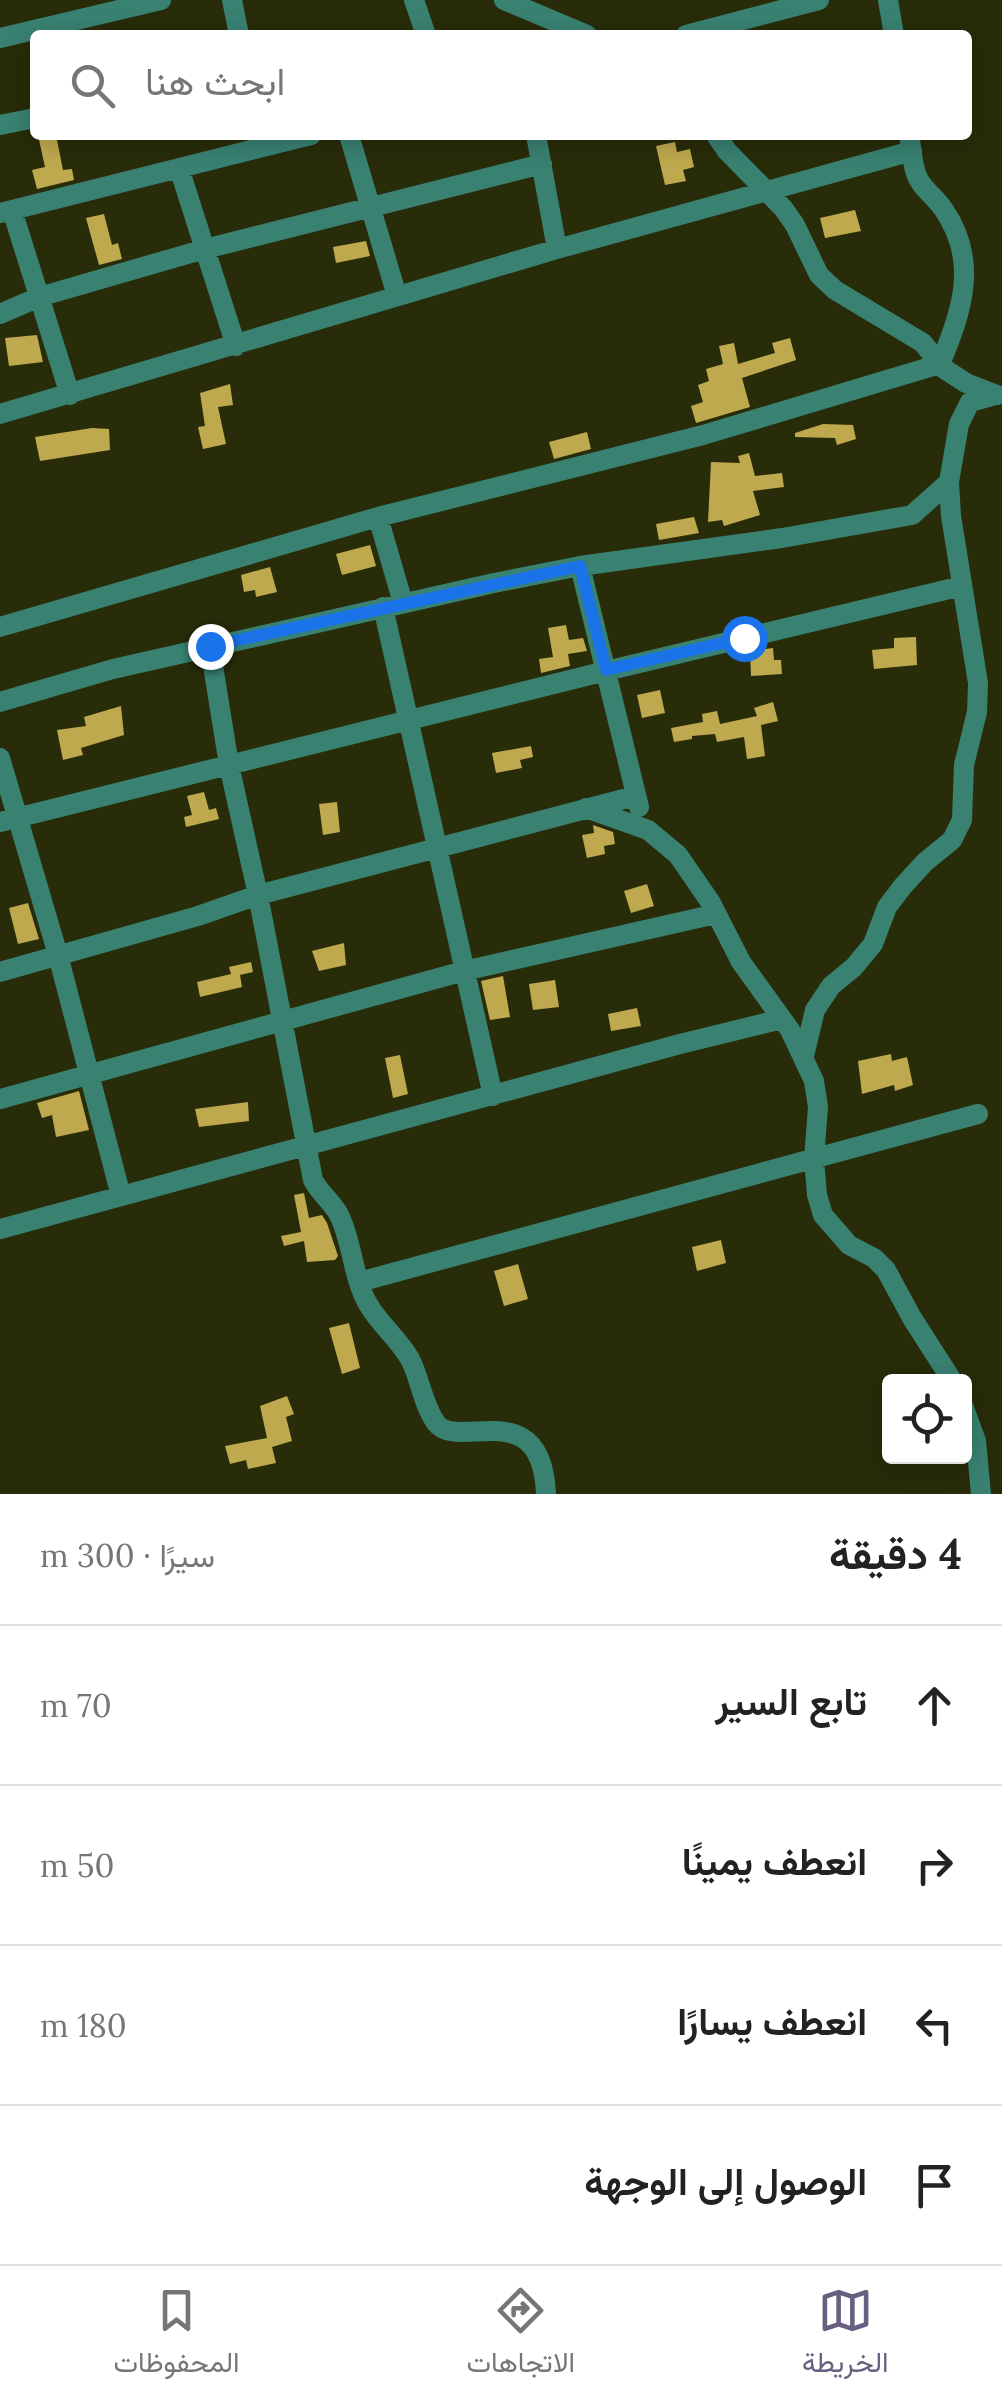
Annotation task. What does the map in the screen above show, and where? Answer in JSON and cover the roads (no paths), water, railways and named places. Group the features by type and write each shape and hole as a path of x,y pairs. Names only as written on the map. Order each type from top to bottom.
{"street":[{"path":"0,38 88,10 162,0"},
{"path":"232,0 238,30"},
{"path":"414,0 424,30"},
{"path":"504,0 575,30"},
{"path":"705,30 819,0"},
{"path":"888,0 893,30"},
{"path":"0,125 30,119"},
{"path":"70,396 39,296 6,212 291,140"},
{"path":"350,140 397,296"},
{"path":"537,140 557,249"},
{"path":"719,140 795,225 818,275 834,290 923,342 940,364 966,384 999,395"},
{"path":"0,414 765,191 911,143 918,179 946,212 963,249 965,284 959,317 940,364"},
{"path":"0,314 39,296 205,249 542,164"},
{"path":"179,168 236,346"},
{"path":"0,627 378,517 703,435 940,364"},
{"path":"804,1056 815,1010 831,986 854,967 872,944 888,907 903,886 952,840 962,820 964,765 977,712 978,682 950,516 950,482 958,424 970,402 999,395"},
{"path":"0,702 210,646 580,566 912,515 950,482"},
{"path":"378,517 410,720 493,1096"},
{"path":"580,566 635,796 648,830"},
{"path":"8,820 606,670 962,586"},
{"path":"210,646 229,765 313,1180 340,1216 361,1292 382,1328 411,1361 436,1423 447,1430 517,1435 533,1450 545,1472 546,1494"},
{"path":"0,758 8,820 58,955 122,1196"},
{"path":"0,972 258,895 635,796"},
{"path":"586,808 648,830 678,855 716,914 741,962 804,1056 814,1082 818,1107 814,1158 823,1216 849,1245 874,1258 886,1270 949,1374"},
{"path":"0,1099 464,971 716,914"},
{"path":"0,1229 782,1019"},
{"path":"359,1282 978,1114"},
{"path":"972,1430 981,1494"}]}
